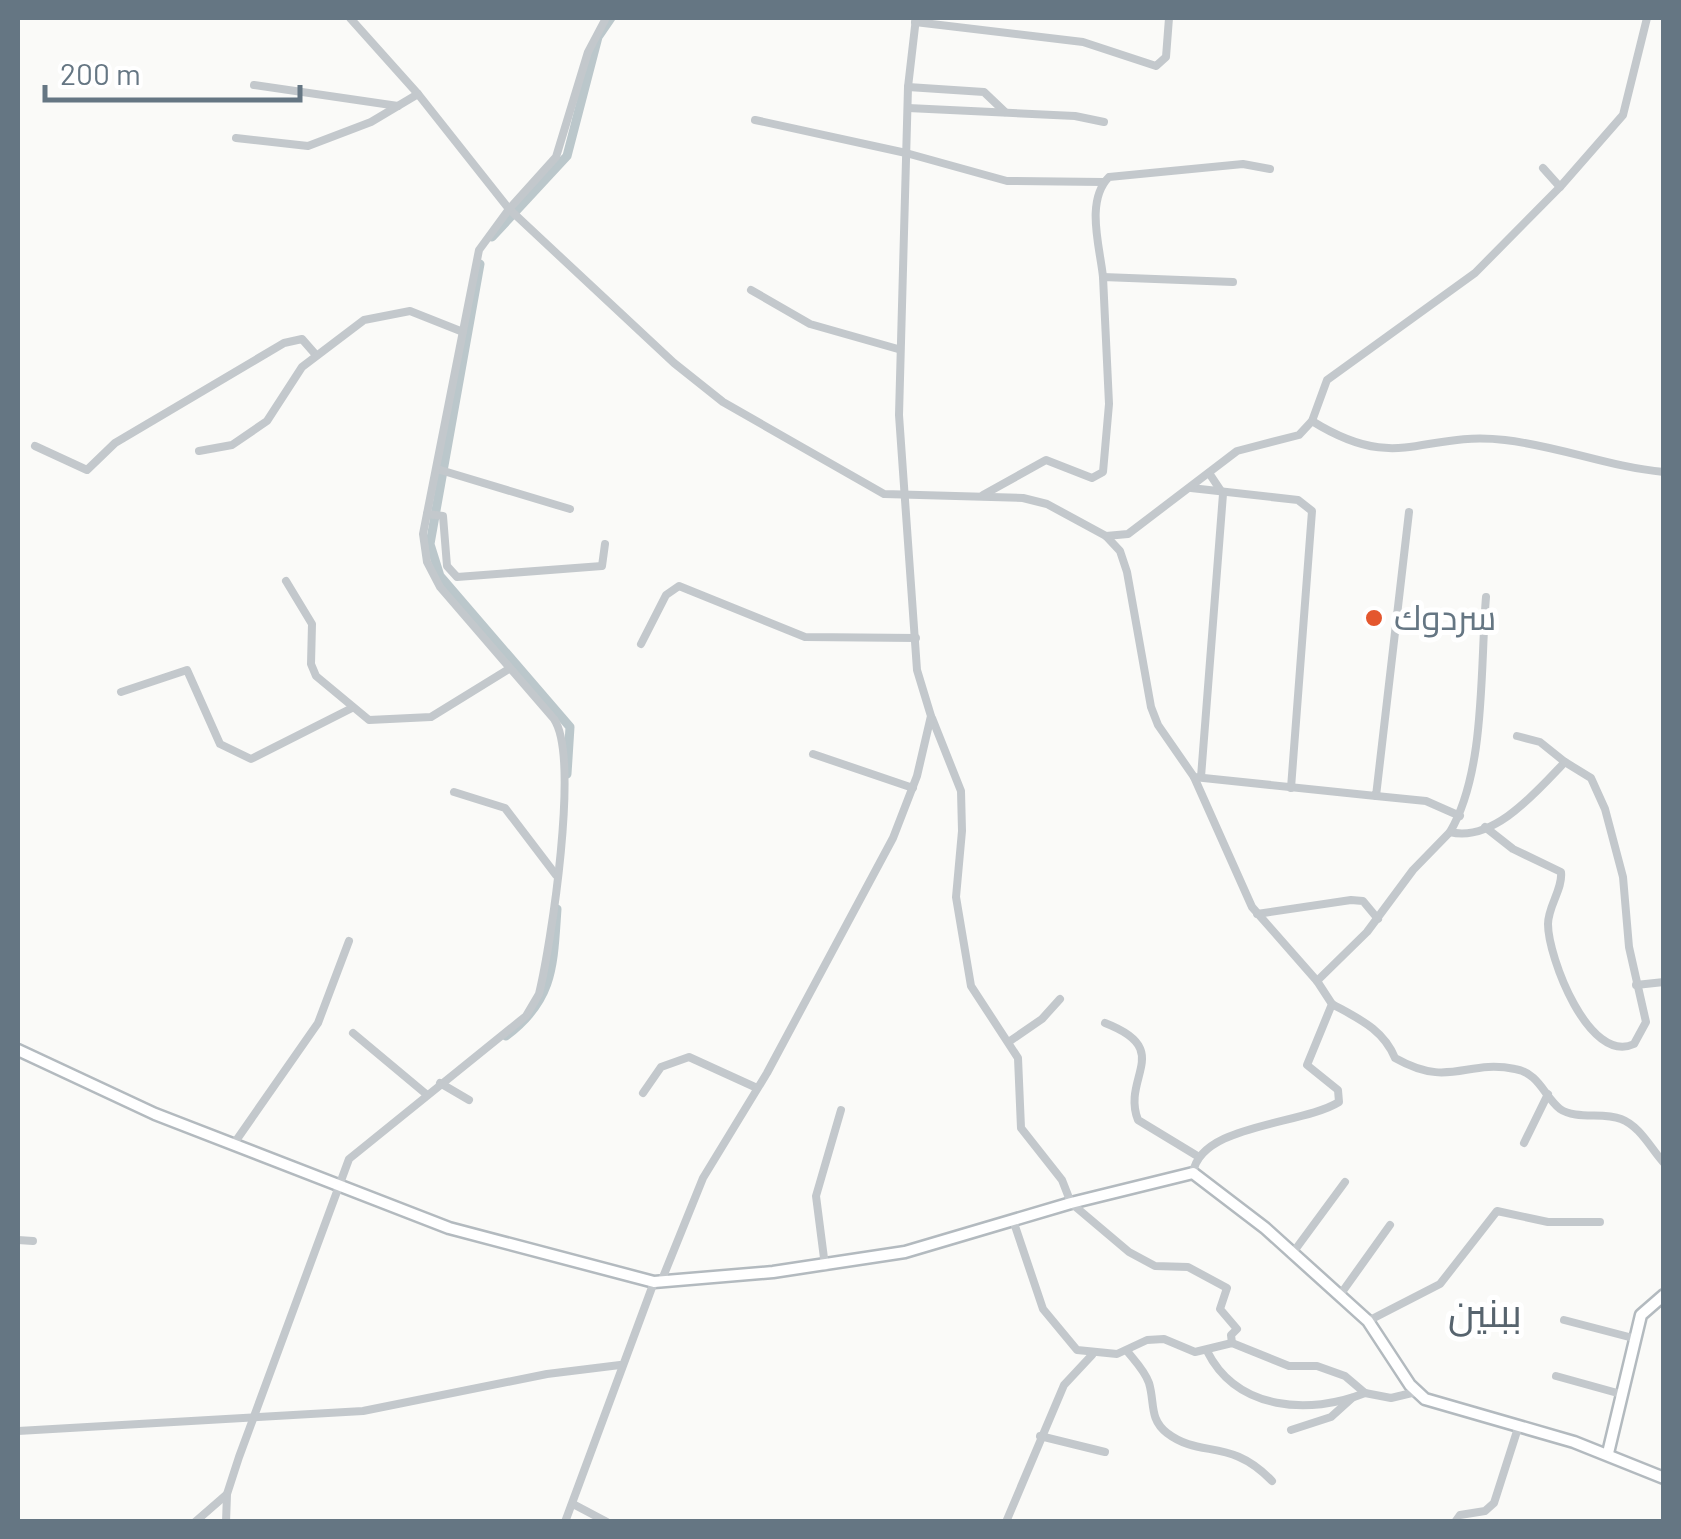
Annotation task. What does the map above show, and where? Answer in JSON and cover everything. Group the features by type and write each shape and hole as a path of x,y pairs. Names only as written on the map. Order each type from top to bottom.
{"main road":[{"path":"18,1050 91,1088 484,1239 658,1282 825,1266 904,1252 1071,1203 1193,1173 1368,1321 1416,1392 1442,1407 1608,1453 1663,1478"},
{"path":"1608,1453 1633,1338 1644,1310 1664,1295"}],"street":[{"path":"350,18 418,94 509,209 674,363 723,402 850,478 903,498 984,494 1047,504 1106,536 1120,551 1128,572 1151,706 1158,725 1198,777 1240,886 1257,914 1316,980 1332,1004 1378,1032 1389,1041 1395,1058 1408,1065 1444,1076 1486,1068 1517,1069 1563,1110 1628,1123 1664,1163"},
{"path":"226,1522 227,1494 336,1184 359,1148 534,1005 546,964 564,739 554,720 432,575 423,546 480,250 562,145 588,52 606,18"},
{"path":"1169,18 1166,57 1156,66 1083,42 915,20 908,87 898,350 903,498 920,682 960,791 962,831 956,897 971,986 982,1008 1010,1041 1019,1065 1018,1122 1062,1180 1071,1203 1144,1262 1188,1266 1227,1288 1220,1308 1237,1329 1231,1335 1232,1343"},
{"path":"1106,536 1128,534 1237,451 1299,434 1312,420 1326,380 1475,274 1623,115 1647,18"},
{"path":"254,85 398,106"},
{"path":"908,87 984,92 1005,112"},
{"path":"236,138 308,146 418,94"},
{"path":"908,108 1104,122"},
{"path":"756,120 906,152 1007,181 1103,182 1120,174 1243,164 1270,169"},
{"path":"1542,168 1560,187"},
{"path":"984,494 1046,460 1092,478 1103,472 1110,404 1096,220 1103,182"},
{"path":"1103,277 1233,282"},
{"path":"751,290 810,324 898,350"},
{"path":"200,450 232,445 267,421 283,402 293,377 354,326 393,312 410,311 463,332"},
{"path":"36,446 87,470 115,443 284,343 302,339 316,355"},
{"path":"1312,420 1366,447 1420,448 1492,438 1629,469 1664,472"},
{"path":"437,469 570,509"},
{"path":"1198,777 1223,494 1210,472"},
{"path":"1192,488 1298,500 1312,510 1292,788"},
{"path":"1376,796 1409,512"},
{"path":"427,514 444,516 446,566 457,577 602,566 605,544"},
{"path":"286,581 312,624 312,664 316,676 374,722 394,716 420,720 509,668"},
{"path":"641,644 666,594 679,586 805,637 916,638"},
{"path":"1316,980 1378,918 1460,816 1473,763 1486,596"},
{"path":"121,692 186,670 220,744 251,759 352,708"},
{"path":"565,1522 620,1365 692,1201 835,939 880,865 912,788 931,716"},
{"path":"1485,827 1513,849 1560,872 1548,925 1571,1005 1590,1027 1621,1048 1634,1044 1646,1027 1636,985 1623,876 1605,809 1591,778 1540,742 1517,736"},
{"path":"814,754 912,788"},
{"path":"1450,832 1461,834 1485,827 1526,803 1565,762"},
{"path":"1198,777 1426,801 1460,816"},
{"path":"454,792 504,808 556,876"},
{"path":"1257,914 1351,900 1363,901 1378,918"},
{"path":"233,1145 318,1024 350,941"},
{"path":"1636,985 1664,982"},
{"path":"1010,1041 1042,1019 1060,999"},
{"path":"1193,1173 1198,1156 1228,1137 1313,1116 1339,1102 1338,1090 1312,1073 1307,1063 1332,1004"},
{"path":"1105,1023 1128,1032 1142,1050 1144,1067 1135,1106 1138,1120 1198,1156"},
{"path":"353,1033 426,1094"},
{"path":"643,1092 660,1067 689,1058 757,1088"},
{"path":"440,1083 468,1100"},
{"path":"1524,1143 1548,1094"},
{"path":"825,1266 816,1196 840,1110"},
{"path":"1292,1254 1345,1182"},
{"path":"1368,1321 1440,1284 1497,1211 1548,1222 1600,1222"},
{"path":"1014,1220 1042,1308 1070,1345 1092,1355 1127,1351 1147,1340 1164,1339 1195,1352 1232,1343 1289,1366 1316,1366 1346,1376 1366,1393 1391,1398 1416,1392"},
{"path":"1340,1295 1390,1225"},
{"path":"18,1240 33,1240"},
{"path":"1564,1320 1633,1338"},
{"path":"1127,1351 1149,1383 1153,1414 1166,1432 1185,1442 1236,1453 1254,1462 1272,1481"},
{"path":"1207,1351 1222,1372 1260,1399 1307,1406 1366,1393"},
{"path":"1006,1522 1064,1386 1092,1355"},
{"path":"18,1431 363,1411 547,1374 620,1365"},
{"path":"1556,1376 1621,1394"},
{"path":"1291,1430 1331,1417 1352,1398"},
{"path":"1455,1522 1460,1515 1482,1512 1494,1503 1518,1428"},
{"path":"1040,1436 1105,1452"},
{"path":"196,1522 227,1494"},
{"path":"573,1504 607,1522"}],"waterway":[{"path":"492,237 567,156 598,37 611,18"},
{"path":"480,264 430,544 440,576 570,727 567,774"},
{"path":"506,1036 522,1023 542,995 552,965 557,909"}],"place":[{"name":"سردوك","path":"1374,618"}],"district":[{"name":"ببنين","path":"1485,1313"}]}
